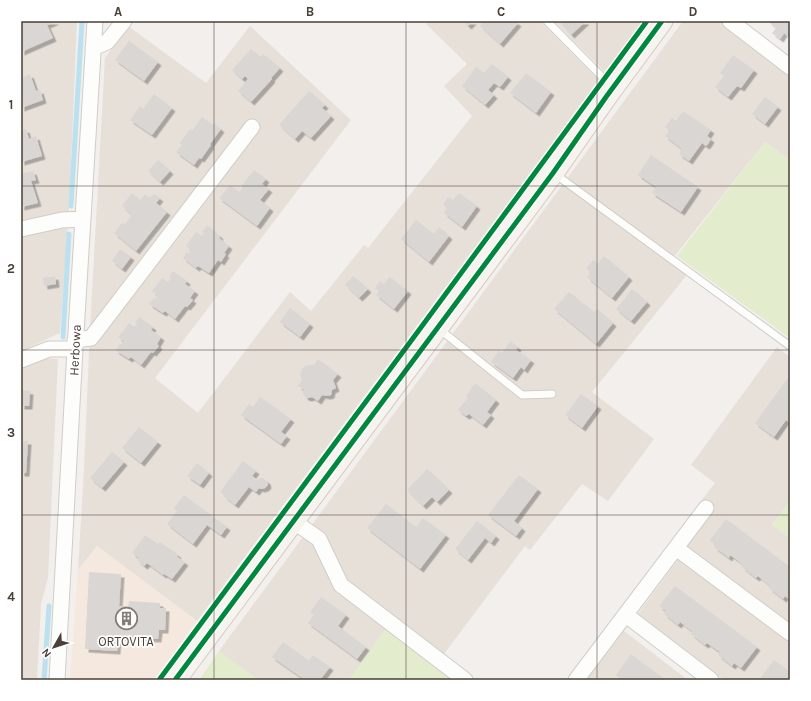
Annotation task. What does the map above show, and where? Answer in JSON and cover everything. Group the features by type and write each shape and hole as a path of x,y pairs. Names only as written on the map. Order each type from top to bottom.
{"street":[{"name":"Herbowa","path":"57,680 75,345 95,21"},
{"path":"93,48 107,42 124,21"},
{"path":"175,680 553,173 612,88 662,21"},
{"path":"730,21 790,67"},
{"path":"21,360 49,349 75,345 90,338 252,127"},
{"path":"21,229 62,220 83,219"},
{"path":"576,680 706,508"},
{"path":"293,521 319,538 341,585 465,680"},
{"path":"676,548 790,633"},
{"path":"626,615 711,680"}],"lane":[{"path":"546,21 612,88"},
{"path":"553,173 790,346"},
{"path":"438,328 522,396 552,394"}],"shaded area":[{"path":"21,21 77,21 69,212 21,222"},
{"path":"429,21 463,21 468,26 473,21 540,21 599,81 197,621 97,546 78,570 105,58 128,26 206,83 250,26 351,120 155,378 198,413 290,292 311,311 364,245 368,248 472,116 444,86 467,64 426,24"},
{"path":"554,21 645,21 606,73"},
{"path":"683,21 721,21 790,72 790,160 765,142 670,262 687,275 592,392 654,439 608,501 582,484 530,550 525,546 435,666 385,630 349,680 258,680 219,651"},
{"path":"68,225 60,333 21,351 21,234"},
{"path":"777,347 790,357 790,501 772,525 790,538 790,624 687,547 711,515 698,505 715,483 691,465"},
{"path":"45,358 58,359 48,578 41,604 37,680 21,680 21,369"},
{"path":"97,546 197,621 154,680 70,680 78,570"},
{"path":"680,557 790,640 790,680 724,680 637,615"},
{"path":"624,631 688,680 586,680"}],"green space":[{"path":"765,142 790,160 790,338 677,256"},
{"path":"787,504 790,507 790,538 772,525"},
{"path":"385,630 452,680 349,680"},
{"path":"219,651 258,680 200,679"}],"building":[{"path":"56,21 47,25 53,38 21,52 21,22"},
{"path":"463,21 473,21 468,26"},
{"path":"484,21 515,21 518,23 500,44 480,26"},
{"path":"559,21 586,21 571,35"},
{"path":"768,21 790,21 790,38 784,33 780,39 772,33 776,28"},
{"path":"129,41 158,62 144,81 115,60"},
{"path":"251,49 260,57 263,54 280,68 251,102 238,91 248,79 245,76 242,79 232,70"},
{"path":"733,55 754,70 741,88 737,86 728,97 715,87 724,76 720,73"},
{"path":"492,64 508,77 500,87 494,83 488,90 494,95 485,105 462,86 476,67 484,73"},
{"path":"526,73 551,92 536,113 510,93"},
{"path":"30,74 36,91 40,90 43,100 21,108 21,78"},
{"path":"309,91 325,105 322,108 331,116 311,138 302,131 295,139 279,125"},
{"path":"154,94 172,108 152,135 130,120 140,106 143,109"},
{"path":"765,97 778,107 765,124 752,114"},
{"path":"683,111 711,130 707,136 711,139 708,144 706,146 702,143 689,161 679,154 682,149 665,136 670,130 665,127 672,118 676,121"},
{"path":"202,117 213,125 214,123 221,129 201,159 199,158 194,165 176,152 182,145 180,143 190,129 192,131"},
{"path":"26,129 29,139 36,136 42,156 21,162 21,130"},
{"path":"651,155 698,187 681,212 652,193 656,187 638,175"},
{"path":"158,160 170,171 160,182 148,171"},
{"path":"254,170 266,179 262,184 269,189 260,200 270,208 257,226 219,198 230,185 239,192 243,187 242,185"},
{"path":"33,171 36,180 31,181 38,203 21,207 21,174"},
{"path":"132,193 140,200 145,194 150,198 154,194 160,198 156,203 167,212 136,251 114,233 122,223 125,224 132,215 122,206"},
{"path":"459,193 477,206 462,227 444,213 447,208 443,204 448,197 453,200"},
{"path":"416,220 434,234 439,227 449,236 429,262 401,239"},
{"path":"207,225 229,246 224,253 226,254 221,262 218,260 209,273 198,266 196,268 183,258 187,252 189,254 191,250 186,246 196,232 202,236 204,233 202,232"},
{"path":"120,249 131,257 122,269 112,261"},
{"path":"604,256 629,277 612,298 587,277 591,272 586,269 593,260 598,264"},
{"path":"173,271 187,281 185,284 195,291 190,298 193,300 187,307 185,306 175,319 165,311 163,313 149,304 158,296 152,291 162,278 168,282"},
{"path":"55,276 56,284 44,286 43,278"},
{"path":"353,276 368,289 359,298 345,285"},
{"path":"390,277 408,291 394,309 376,295 379,291 375,288 380,281 384,284"},
{"path":"632,289 647,302 631,321 616,309"},
{"path":"569,292 594,312 597,309 613,323 596,344 554,309"},
{"path":"290,308 310,324 300,337 280,322"},
{"path":"139,317 153,327 151,330 161,337 157,344 159,346 153,353 151,352 141,365 131,357 129,359 115,350 124,341 118,337 129,323 134,327 137,324 135,323"},
{"path":"510,341 518,347 516,350 531,360 524,370 521,367 513,378 491,362 499,351 502,353"},
{"path":"318,359 338,374 333,380 336,388 332,390 331,395 322,395 318,401 312,397 305,397 303,393 304,390 298,386 302,380 300,375 302,369 306,365 314,365"},
{"path":"787,379 790,381 790,423 786,420 774,437 755,423"},
{"path":"475,383 496,400 487,412 491,415 483,425 469,414 466,416 458,410 468,398 466,396"},
{"path":"21,390 30,391 29,406 21,406"},
{"path":"581,394 598,406 582,428 565,415"},
{"path":"260,397 291,419 281,432 287,436 281,444 241,415 249,404 253,407"},
{"path":"139,427 158,442 141,463 122,448"},
{"path":"21,441 28,441 26,473 21,473"},
{"path":"112,452 124,462 102,488 90,478"},
{"path":"243,461 256,471 252,476 258,480 263,478 267,481 268,485 265,488 259,488 256,492 249,487 235,505 220,492"},
{"path":"197,463 209,473 200,485 187,476"},
{"path":"427,469 449,490 437,502 432,497 423,506 407,490"},
{"path":"519,475 538,489 514,521 522,528 516,536 488,515"},
{"path":"184,495 227,527 221,535 207,525 193,544 167,524 177,511 174,508"},
{"path":"386,504 416,527 423,518 446,535 420,569 367,528"},
{"path":"726,519 790,567 790,600 785,596 783,599 769,588 770,586 758,576 756,578 742,567 743,565 737,560 730,555 729,558 714,547 716,545 710,540"},
{"path":"477,521 496,536 491,543 485,538 468,560 455,549"},
{"path":"145,535 158,544 160,542 177,554 177,557 185,562 172,579 164,574 163,575 147,563 144,566 137,560 139,558 132,553"},
{"name":"ORTOVITA","path":"89,572 121,574 119,606 128,606 129,601 160,603 160,608 166,608 165,630 159,630 158,639 118,637 117,651 85,649"},
{"path":"675,586 757,647 741,668 734,663 732,666 718,655 720,652 707,643 705,645 691,634 693,632 680,622 678,625 664,614 666,611 659,606"},
{"path":"321,597 346,615 338,626 366,647 357,659 308,623 314,615 310,612"},
{"path":"283,642 309,661 313,655 330,667 320,680 305,680 272,657"},
{"path":"631,654 666,680 622,680 616,675"},
{"path":"774,660 790,672 790,680 759,680"}],"waterway":[{"path":"71,206 82,21"},
{"path":"63,337 69,234"},
{"path":"44,680 49,606"}],"cycle path":[{"path":"159,680 647,21"},
{"path":"175,680 553,173 606,97 662,21"}],"place":[{"name":"ORTOVITA","path":"126,619"}]}
